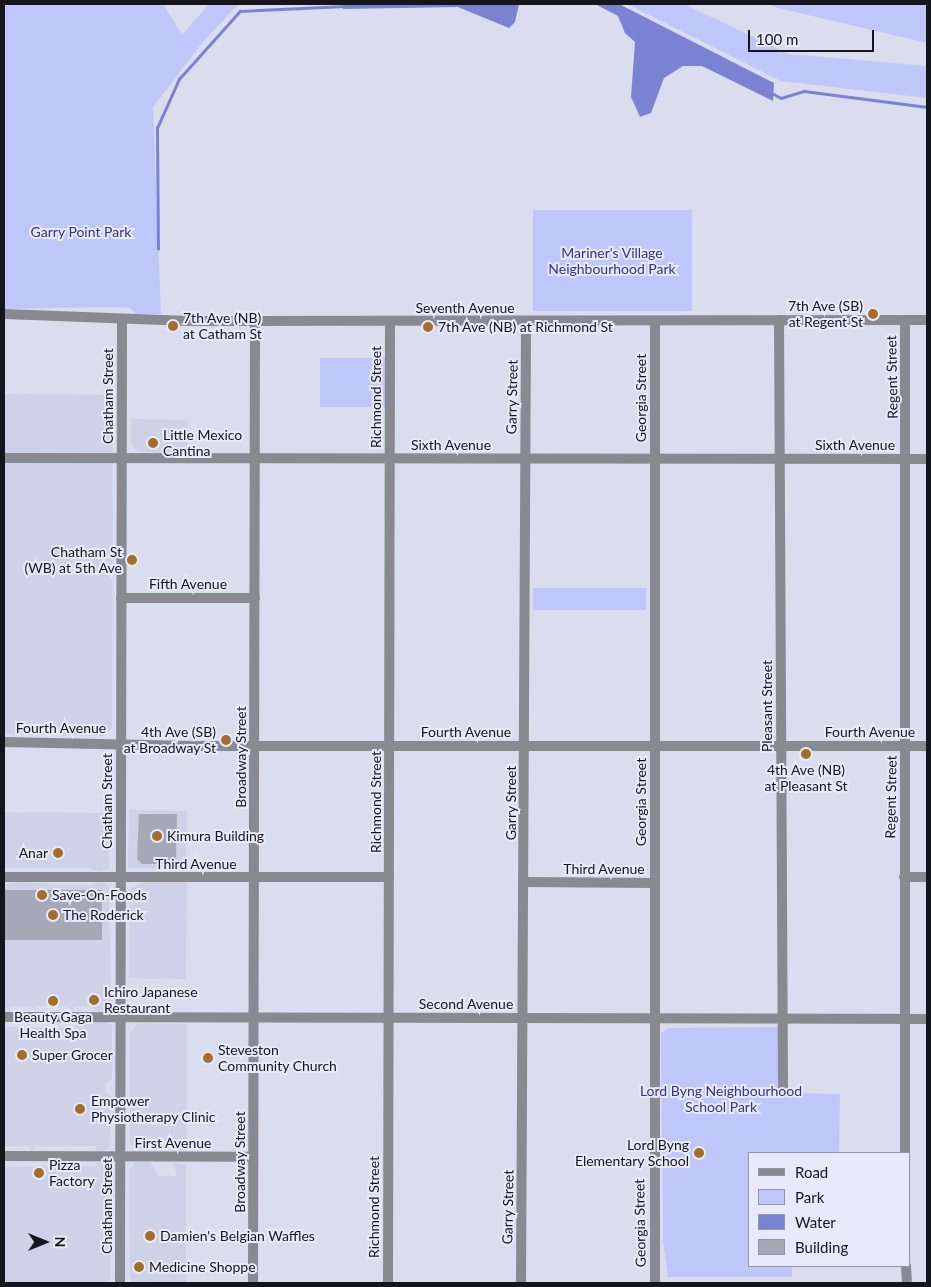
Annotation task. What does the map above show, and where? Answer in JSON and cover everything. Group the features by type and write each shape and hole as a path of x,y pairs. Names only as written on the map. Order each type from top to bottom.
{"street":[{"name":"Seventh Avenue","path":"4,314 122,320 390,322 927,320"},
{"name":"Chatham Street","path":"120,1283 122,320"},
{"name":"Pleasant Street","path":"780,320 780,746 783,1092"},
{"name":"Regent Street","path":"905,320 907,459 904,877 905,1152"},
{"name":"Broadway Street","path":"253,1283 256,877 254,459 256,321"},
{"name":"Richmond Street","path":"388,1283 390,322"},
{"name":"Garry Street","path":"521,1283 525,1018 526,322"},
{"name":"Georgia Street","path":"655,322 655,1283"},
{"name":"Sixth Avenue","path":"4,458 927,459"},
{"name":"Fifth Avenue","path":"121,598 255,598"},
{"name":"Fourth Avenue","path":"4,742 121,742 255,746 927,746"},
{"name":"Third Avenue","path":"4,877 389,877"},
{"path":"904,877 927,877"},
{"name":"Third Avenue","path":"525,882 654,883"},
{"name":"Second Avenue","path":"4,1017 927,1019"},
{"name":"First Avenue","path":"4,1156 253,1157"},
{"path":"906,1267 907,1283"}],"shaded area":[{"path":"4,394 113,395 112,728 105,736 4,734"},
{"path":"131,419 188,420 187,447 181,455 137,451 131,444"},
{"path":"129,810 187,811 186,869 128,868"},
{"path":"4,812 111,813 109,868 99,872 90,868 4,868"},
{"path":"19,882 89,886 102,882 109,886 111,1004 106,1011 99,1013 90,1006 73,1006 75,1012 67,1007 36,1006 37,1012 31,1006 10,1007 10,1012 4,1007 4,885"},
{"path":"142,882 187,882 186,979 129,978 130,890"},
{"path":"106,1020 112,1026 112,1079 105,1084 105,1092 112,1097 109,1148 102,1153 94,1152 97,1146 36,1146 30,1153 31,1146 4,1146 4,1027 75,1028 79,1021"},
{"path":"139,1023 187,1024 187,1149 183,1151 173,1150 174,1141 148,1142 141,1151 130,1145 130,1033"},
{"path":"56,1160 62,1166 97,1166 94,1160 110,1165 110,1278 108,1283 4,1283 4,1167 57,1166"},
{"path":"135,1162 150,1162 159,1176 177,1176 173,1162 186,1165 186,1283 130,1281 129,1170"}],"green space":[{"name":"Garry Point Park","path":"4,4 163,4 182,35 209,4 239,4 206,38 153,107 161,314 136,314 130,308 111,307 4,309"},
{"path":"627,4 684,4 789,54 927,66 927,98 781,81"},
{"path":"768,4 927,4 927,43 774,7"},
{"name":"Mariner's Village Neighbourhood Park","path":"533,210 692,210 692,311 533,311"},
{"path":"320,358 385,358 385,407 320,407"},
{"path":"533,588 646,588 646,610 533,610"},
{"name":"Lord Byng Neighbourhood School Park","path":"780,1027 780,1093 840,1094 839,1152 748,1152 748,1267 792,1267 792,1277 668,1277 663,1240 661,1033 668,1028"}],"water":[{"path":"343,4 519,4 515,22 509,28 458,7 343,9"},
{"path":"595,4 619,4 774,83 773,101 702,66 683,66 664,78 651,113 640,117 631,97 635,42 625,33 618,16"}],"building":[{"name":"Kimura Building","path":"139,814 177,814 176,864 142,864 137,859"},
{"name":"The Roderick","path":"4,890 102,890 102,940 4,940"}],"waterway":[{"path":"158,249 157,128 179,79 240,11 345,6"},
{"path":"772,93 781,98 804,91 927,107"}],"place":[{"name":"7th Ave (SB) at Regent St","path":"873,314"},
{"name":"7th Ave (NB) at Catham St","path":"173,326"},
{"name":"7th Ave (NB) at Richmond St","path":"428,327"},
{"name":"Little Mexico Cantina","path":"153,443"},
{"name":"Chatham St (WB) at 5th Ave","path":"132,560"},
{"name":"4th Ave (SB) at Broadway St","path":"226,740"},
{"name":"4th Ave (NB) at Pleasant St","path":"806,754"},
{"name":"Kimura Building","path":"157,836"},
{"name":"Anar","path":"58,853"},
{"name":"Save-On-Foods","path":"42,895"},
{"name":"The Roderick","path":"53,915"},
{"name":"Ichiro Japanese Restaurant","path":"94,1000"},
{"name":"Beauty Gaga Health Spa","path":"53,1001"},
{"name":"Super Grocer","path":"22,1055"},
{"name":"Steveston Community Church","path":"208,1058"},
{"name":"Empower Physiotherapy Clinic","path":"80,1109"},
{"name":"Lord Byng Elementary School","path":"699,1153"},
{"name":"Pizza Factory","path":"39,1173"},
{"name":"Damien's Belgian Waffles","path":"150,1236"},
{"name":"Medicine Shoppe","path":"139,1267"}]}
